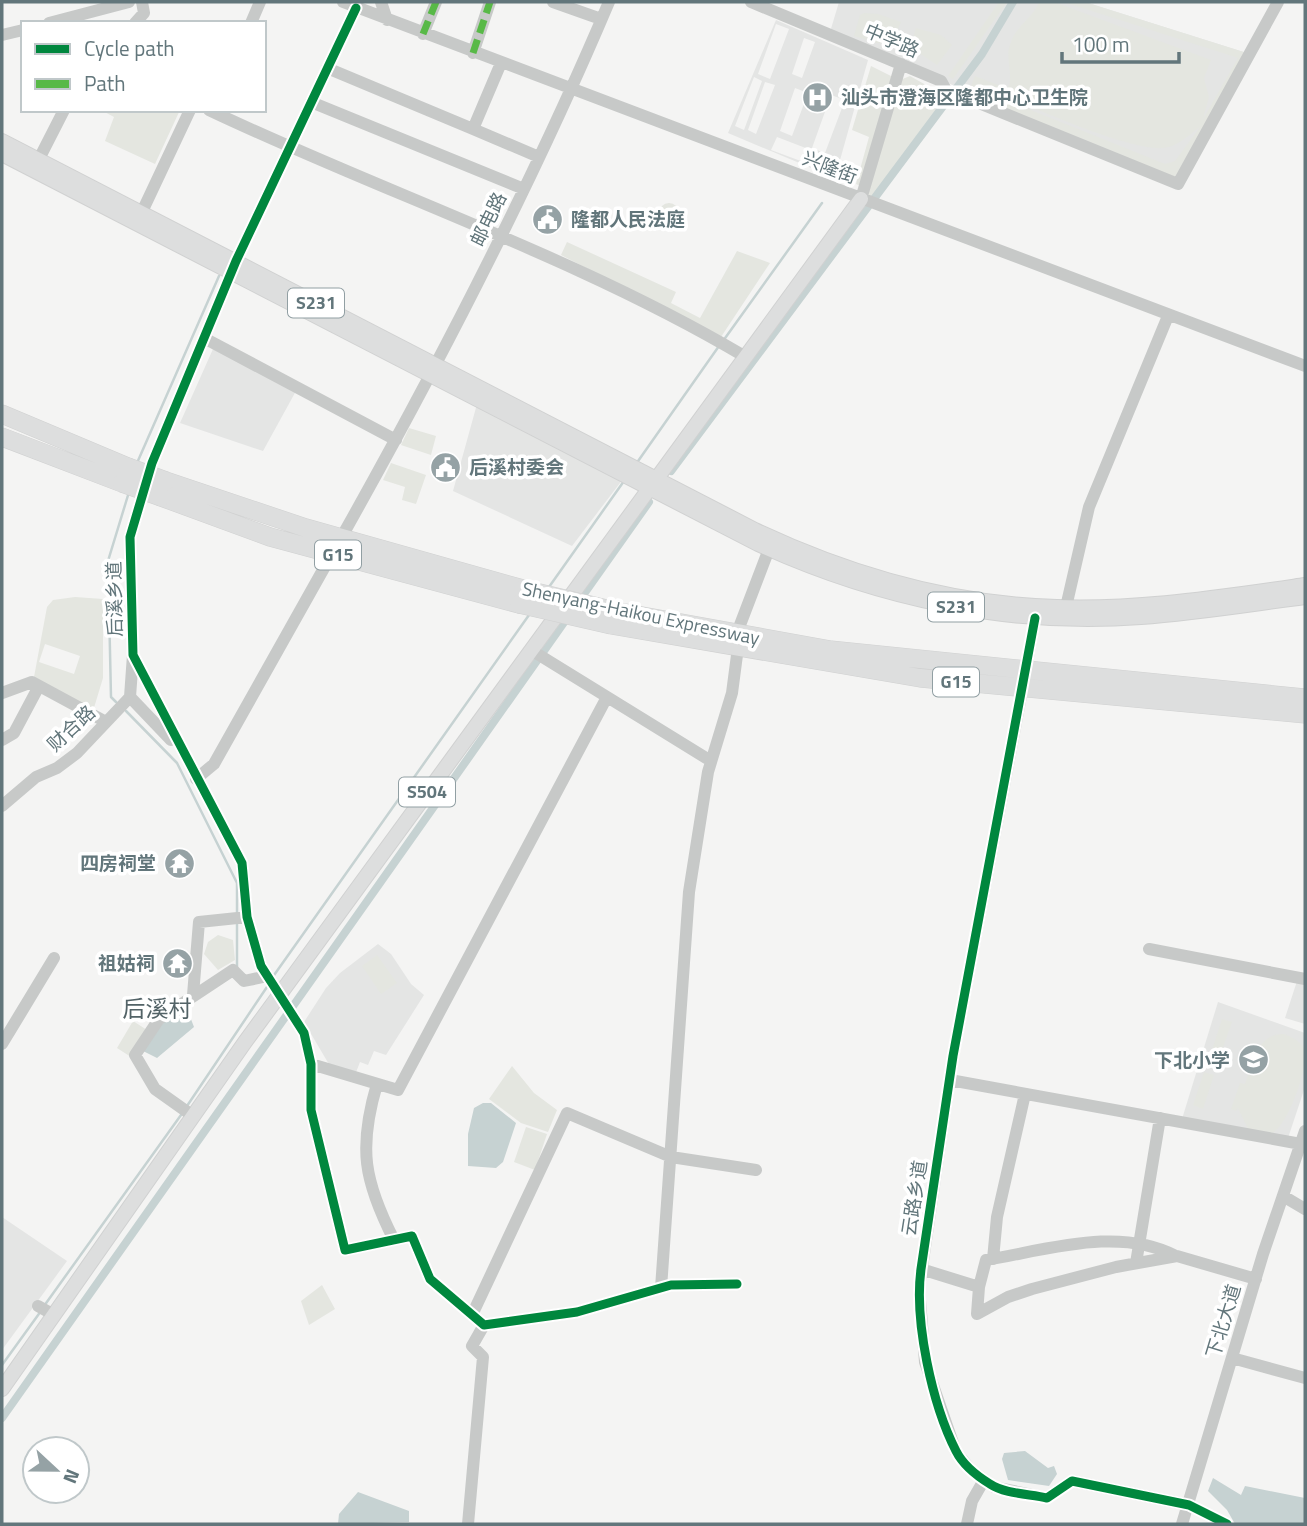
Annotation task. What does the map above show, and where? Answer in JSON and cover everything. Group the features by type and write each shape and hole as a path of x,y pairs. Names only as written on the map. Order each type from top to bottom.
{"highway":[{"name":"Shenyang-Haikou Expressway","path":"2,414 125,475"},
{"name":"Shenyang-Haikou Expressway","path":"2,437 164,489 306,528 521,596 613,618 920,678 1305,715"},
{"name":"Shenyang-Haikou Expressway","path":"613,618 831,650 1305,698"}],"main road":[{"name":"S231","path":"2,141 234,266"},
{"name":"S231","path":"2,154 234,266 652,482 769,549 829,574 931,603 1035,618 1140,617 1305,597"},
{"name":"S504","path":"2,1389 46,1311 187,1112 268,983 531,650 861,200"},
{"name":"S231","path":"652,482 779,541 884,579 979,599 1066,607 1127,606 1198,600 1305,585"}],"street":[{"path":"56,21 127,2"},
{"path":"137,21 144,13 142,2"},
{"path":"252,21 260,2"},
{"name":"兴隆街","path":"343,2 1305,366"},
{"path":"381,2 387,20"},
{"path":"424,34 436,2"},
{"path":"472,53 490,2"},
{"path":"554,2 601,19"},
{"name":"邮电路","path":"345,531 436,370 571,90 609,2"},
{"name":"中学路","path":"751,2 901,64 971,100 1178,184 1278,2"},
{"name":"后溪乡道","path":"361,7 327,68 234,266 152,463 130,537 133,655 242,863 241,917 268,983 304,1033 311,1064 311,1111 345,1250 394,1240"},
{"path":"2,35 21,30"},
{"path":"473,130 501,63"},
{"path":"861,200 901,64"},
{"path":"327,68 539,157"},
{"path":"311,102 523,189"},
{"path":"39,159 63,112"},
{"path":"141,214 189,112"},
{"path":"213,112 289,148 500,236 628,295 744,356"},
{"path":"1066,607 1089,507 1168,316"},
{"path":"204,338 396,440"},
{"path":"740,625 769,549"},
{"path":"196,779 214,764 328,561"},
{"path":"1027,663 1035,618"},
{"path":"531,650 711,761"},
{"path":"133,655 130,697 180,749"},
{"path":"662,1288 690,892 711,761 732,693 737,655"},
{"path":"2,693 32,682 106,722"},
{"path":"2,740 14,733 39,686"},
{"name":"云路乡道","path":"1021,696 950,1080 921,1269 919,1288 925,1362 956,1452 994,1487 1047,1498 1072,1481 1189,1505"},
{"name":"财合路","path":"2,806 36,777 57,768 77,753 130,697"},
{"path":"311,1064 398,1090 607,697"},
{"path":"193,995 199,922 241,917"},
{"path":"1149,949 1305,979"},
{"path":"2,1044 54,958"},
{"path":"187,1112 155,1089 135,1055 159,1019 233,970 244,981 268,983"},
{"path":"950,1080 1301,1144"},
{"path":"377,1084 366,1122 365,1164 378,1209 394,1240 412,1236 430,1279 484,1325 578,1312 662,1288 737,1284"},
{"path":"993,1259 997,1217 1025,1094"},
{"path":"472,1315 567,1113 671,1157 756,1170"},
{"path":"1136,1263 1160,1118"},
{"name":"下北大道","path":"1182,1524 1256,1279 1305,1131"},
{"path":"1283,1196 1305,1209"},
{"path":"1177,1256 1136,1263 1032,1289 1008,1297 977,1314 979,1287 986,1260 1085,1244 1129,1240 1139,1242 1256,1279"},
{"path":"921,1269 979,1287"},
{"path":"468,1524 483,1357 472,1346 484,1325"},
{"path":"1232,1358 1305,1378"},
{"path":"967,1524 972,1502 984,1480"},
{"path":"1189,1505 1227,1524"}],"shaded area":[{"path":"839,2 1085,2 1250,54 1175,181 830,32"},
{"path":"999,2 1007,2 953,79 948,76"},
{"path":"1039,2 1054,2 1211,60 1204,78 1209,97 1203,119 1238,58 1064,2 1085,2 1250,54 1175,181 1003,108 1006,100 1165,164 1175,161 1200,127 1169,147 1135,145 1004,96 1010,82 1009,47 1017,31"},
{"path":"878,14 901,22 892,43 877,43 854,36 860,15"},
{"name":"汕头市澄海区隆都中心卫生院","path":"776,20 868,60 835,178 728,133","holes":["776,24 789,29 770,79 758,74","804,38 815,42 802,78 792,74","754,77 762,81 744,130 735,126","765,82 775,85 756,134 748,130","795,88 808,93 792,136 780,131","831,95 845,100 825,153 812,148","777,137 829,157 825,170 771,150"]},
{"path":"916,28 941,35 952,45 937,65 910,47"},
{"path":"871,66 893,77 863,187 856,184 869,137 852,130"},
{"path":"910,76 949,98 875,197 868,195 900,80"},
{"path":"975,76 1006,88 1000,105 968,94"},
{"path":"105,112 179,112 155,164 105,141 114,117"},
{"path":"669,203 676,206 679,213 676,220 669,223 662,220 659,213 662,206"},
{"path":"567,242 676,292 671,303 700,318 737,251 770,263 721,337 561,255"},
{"path":"213,349 296,391 263,451 180,423"},
{"path":"477,404 623,479 572,546 453,491"},
{"path":"409,428 436,436 431,455 401,445"},
{"path":"391,463 426,475 416,504 402,500 405,487 383,480"},
{"path":"75,597 103,599 103,678 93,711 34,677 47,607 53,600","holes":["45,644 80,656 74,674 39,662"]},
{"path":"218,935 233,940 235,960 218,970 204,954 208,942"},
{"path":"378,944 391,954 411,984 424,995 386,1055 374,1051 368,1065 360,1062 355,1075 330,1066 304,1022 326,988 340,973"},
{"path":"377,955 397,983 381,994 362,966"},
{"path":"1298,978 1305,980 1305,1024 1285,1018"},
{"name":"下北小学","path":"1218,1002 1305,1033 1305,1087 1288,1138 1182,1119"},
{"path":"187,1009 194,1027 157,1058 143,1051 166,1018"},
{"path":"1222,1019 1232,1022 1220,1056 1211,1053"},
{"path":"133,1021 147,1030 131,1057 117,1048"},
{"path":"1284,1034 1299,1042 1305,1051 1296,1095 1285,1118 1273,1133 1248,1129 1238,1108 1236,1111 1231,1109 1240,1083 1245,1084 1261,1044 1275,1035"},
{"path":"512,1066 534,1093 557,1110 548,1132 521,1123 489,1099"},
{"path":"1204,1072 1214,1075 1203,1109 1193,1105"},
{"path":"483,1103 491,1103 516,1123 503,1162 496,1168 468,1166 468,1134 474,1108"},
{"path":"526,1127 547,1134 535,1170 514,1162"},
{"path":"2,1217 67,1261 2,1350"},
{"path":"322,1285 335,1309 309,1325 301,1301"},
{"path":"1025,1451 1048,1468 1054,1466 1057,1474 1049,1486 1008,1480 1002,1459 1004,1453"},
{"path":"1213,1478 1241,1495 1245,1486 1305,1498 1305,1524 1235,1524 1227,1510 1208,1491"},
{"path":"358,1492 409,1511 409,1522 338,1524 339,1514"}],"waterway":[{"path":"671,471 982,54 1013,2"},
{"path":"723,341 822,203"},
{"path":"137,463 219,276"},
{"path":"636,464 719,346"},
{"path":"549,587 624,481"},
{"path":"116,702 111,697 108,561 129,492"},
{"path":"579,601 649,502"},
{"path":"2,1418 570,614"},
{"path":"272,978 529,615"},
{"path":"126,711 177,763 237,883 237,912"},
{"path":"237,922 237,968"},
{"path":"187,1106 269,984"},
{"path":"44,1306 181,1115"},
{"path":"2,1365 41,1311"}],"marked path":[{"path":"423,34 436,2"},
{"path":"473,53 490,2"}],"cycle path":[{"path":"356,8 236,261 152,463 130,537 133,655 242,863 247,917 261,966 304,1033 311,1064 311,1110 345,1250 412,1236 430,1279 484,1325 577,1312 671,1285 737,1284"},
{"path":"1035,618 953,1056 921,1269 920,1313 927,1362 939,1410 956,1451 971,1470 996,1487 1047,1498 1072,1481 1189,1505 1227,1524"}],"place":[{"name":"汕头市澄海区隆都中心卫生院","path":"818,97"},
{"name":"隆都人民法庭","path":"548,219"},
{"name":"后溪村委会","path":"446,467"},
{"name":"四房祠堂","path":"179,863"},
{"name":"祖姑祠","path":"178,963"},
{"name":"下北小学","path":"1253,1060"}],"district":[{"name":"后溪村","path":"157,1009"}]}
